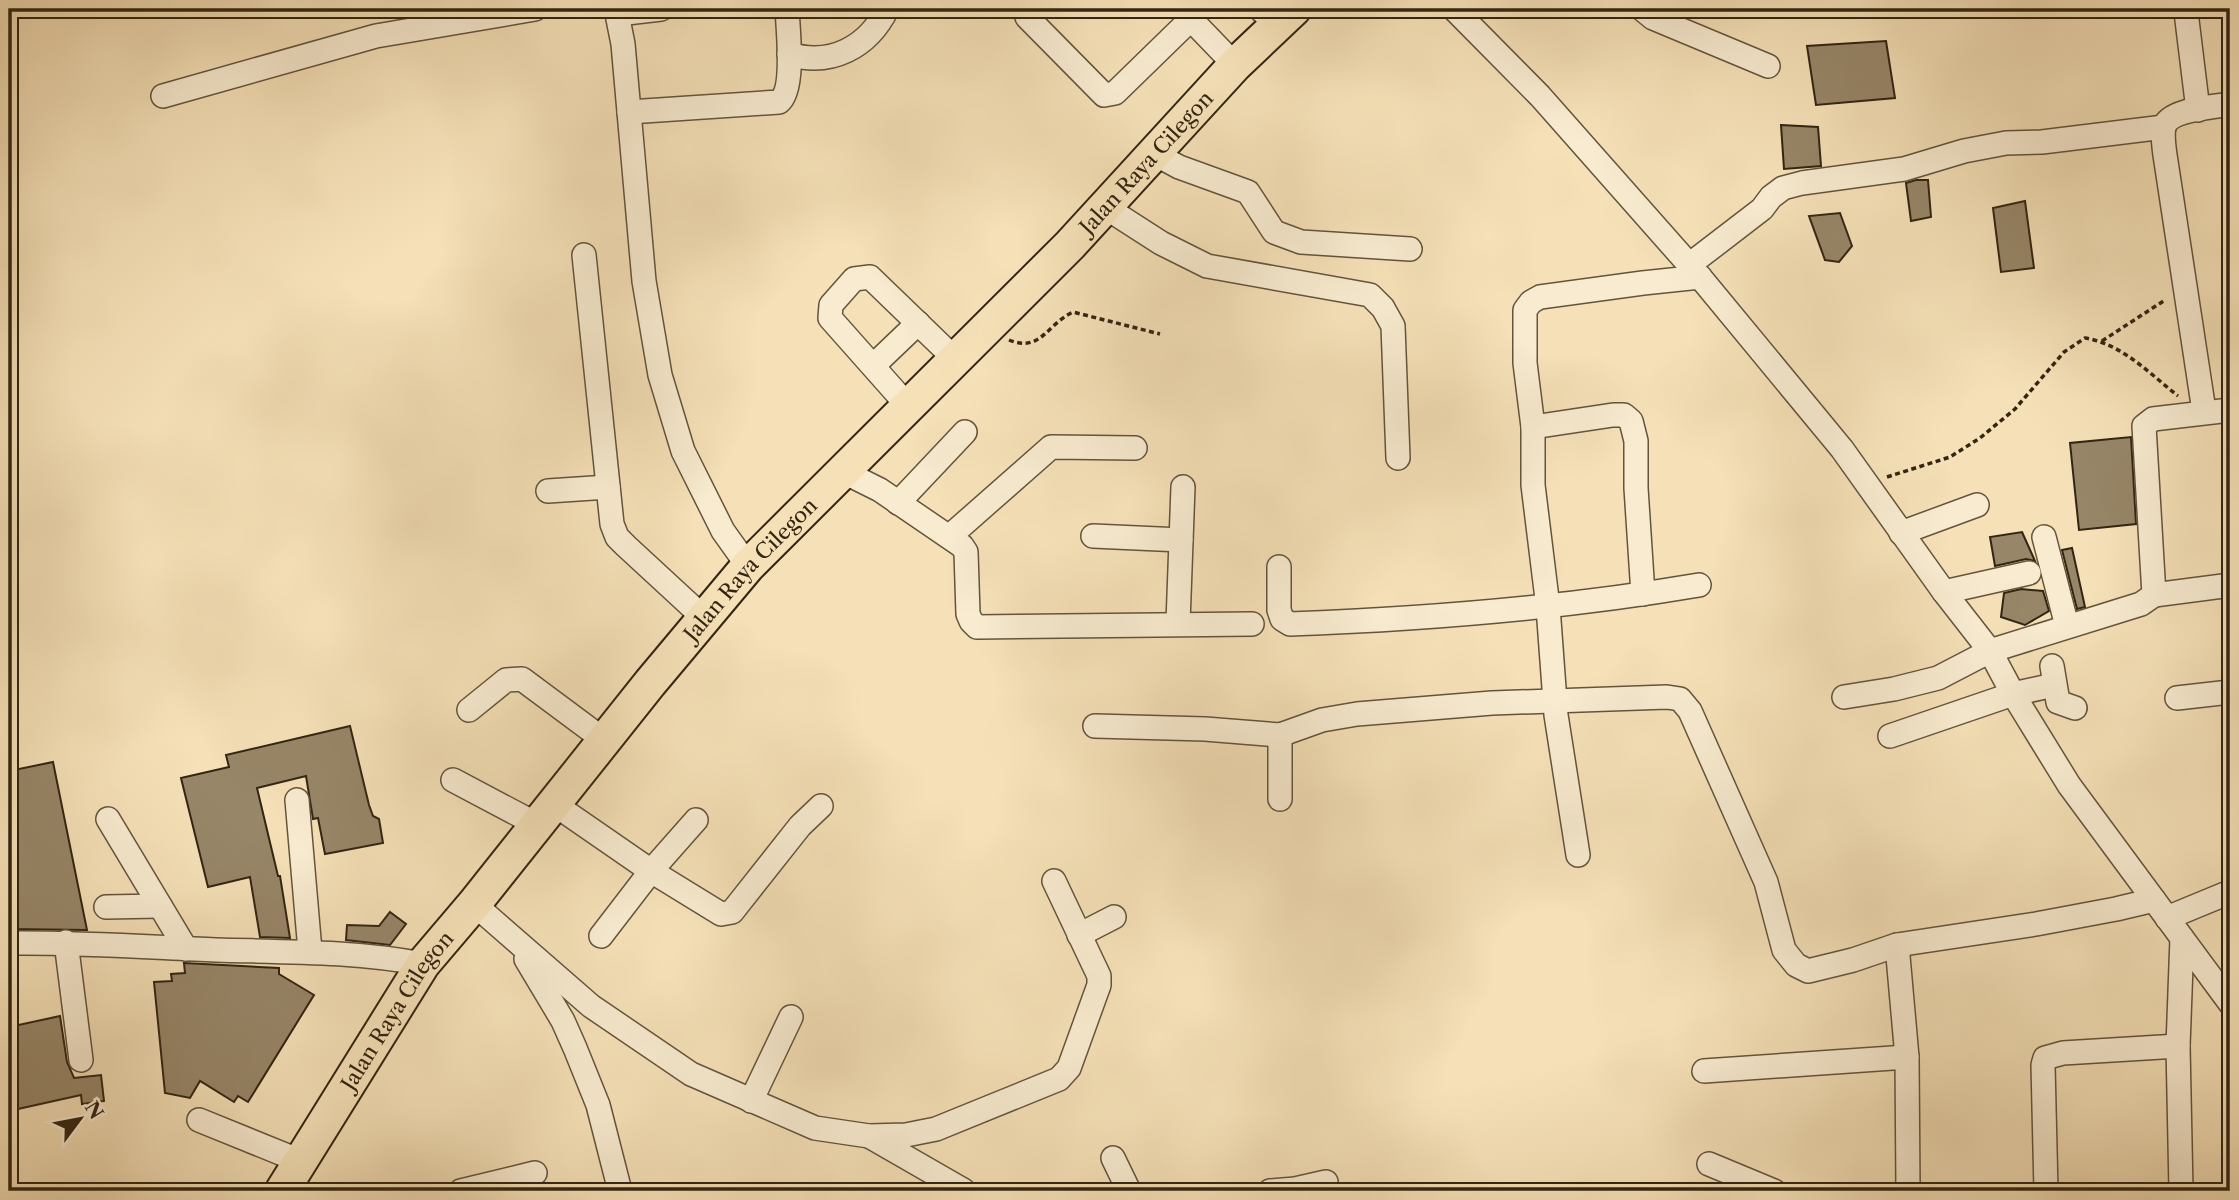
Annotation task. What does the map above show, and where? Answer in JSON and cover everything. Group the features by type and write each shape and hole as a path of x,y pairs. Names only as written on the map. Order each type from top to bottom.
{"highway":[{"name":"Jalan Raya Cilegon","path":"282,1191 424,964 704,618 748,566 1070,245 1235,65 1277,14"}],"street":[{"path":"163,96 376,36 535,9"},
{"path":"661,9 617,11 644,281 660,375 683,451 723,531 748,566"},
{"path":"629,111 779,102 786,90 789,54 787,9"},
{"path":"789,54 814,59 851,50 867,37 887,9"},
{"path":"1025,9 1027,17 1104,95 1115,93 1186,14 1235,65"},
{"path":"1454,9 1540,96 1694,271 1843,449 1901,533 1990,651 2069,785 2230,1003"},
{"path":"1642,9 1653,18 1769,66"},
{"path":"2186,12 2198,110"},
{"path":"2202,412 2165,155 2164,127 2168,120 2177,114 2230,104"},
{"path":"1578,855 1556,715 1548,607 1533,485 1533,426 1525,363 1525,310 1531,302 1540,298 1643,283 1694,271 1762,209 1770,197 1783,188 1904,169 1964,151 2006,143 2042,142 2164,127"},
{"path":"1155,153 1179,167 1248,192 1274,232 1301,242 1410,249"},
{"path":"1105,207 1161,243 1207,266 1370,295 1384,308 1393,326 1398,458"},
{"path":"584,255 612,524 617,537 704,618"},
{"path":"908,406 830,318 831,305 854,279 870,277 955,359"},
{"path":"873,366 918,323"},
{"path":"2154,594 2144,426 2153,419 2230,410"},
{"path":"1533,426 1613,415 1624,415 1631,421 1636,440 1636,488 1643,594"},
{"path":"898,503 965,432"},
{"path":"950,536 1051,447 1135,448"},
{"path":"842,471 898,503 962,546 965,552 968,614 977,627 1252,624"},
{"path":"548,491 608,487"},
{"path":"1178,623 1183,487"},
{"path":"1901,533 1977,505"},
{"path":"1093,536 1181,540"},
{"path":"2044,537 2067,626"},
{"path":"1279,567 1279,610 1282,619 1290,624 1548,607 1699,585"},
{"path":"1944,592 2029,573"},
{"path":"1844,697 1894,690 1938,678 1990,651 2141,604 2154,594 2223,586"},
{"path":"1891,736 2013,694 2053,675 2058,702 2075,708"},
{"path":"469,710 506,680 522,679 604,740"},
{"path":"2177,698 2230,692"},
{"path":"1095,726 1205,729 1280,735 1330,718 1427,708 1667,697 1680,699 1690,711 1766,882 1784,950 1796,965 1808,971 1898,945 2116,909 2160,909 2230,892"},
{"path":"1280,735 1280,799"},
{"path":"453,780 546,814 651,870 721,914 732,912 800,826 821,806"},
{"path":"297,800 310,951"},
{"path":"108,820 186,949"},
{"path":"600,936 651,870 696,820"},
{"path":"474,904 591,1006 691,1074 815,1128 869,1136 906,1135 936,1129 1059,1079 1069,1068 1099,985 1099,976 1054,881"},
{"path":"107,907 160,906"},
{"path":"1079,935 1114,917"},
{"path":"2181,1191 2178,1046 2182,938"},
{"path":"513,939 546,991 575,1048 598,1105 620,1191"},
{"path":"9,943 66,942 186,949 310,951 424,964"},
{"path":"66,942 81,1060"},
{"path":"1898,945 1907,1057 1908,1191"},
{"path":"751,1101 792,1017"},
{"path":"2046,1191 2045,1058 2063,1052 2178,1046"},
{"path":"1704,1071 1907,1057"},
{"path":"200,1120 300,1161"},
{"path":"869,1136 966,1191"},
{"path":"1113,1158 1129,1191"},
{"path":"1709,1164 1774,1191"},
{"path":"461,1191 535,1173"},
{"path":"1270,1191 1326,1182"}],"path":[{"path":"2102,341 2185,288"},
{"path":"983,330 1021,345 1035,343 1063,317 1073,312 1160,334"},
{"path":"1861,475 1888,477 1950,457 1980,438 2015,409 2064,352 2085,338 2115,346 2202,412"}],"building":[{"path":"1886,41 1895,98 1816,105 1807,46"},
{"path":"1781,125 1818,127 1821,166 1784,169"},
{"path":"1928,180 1931,217 1911,221 1906,183"},
{"path":"2025,201 2034,268 2001,272 1993,208"},
{"path":"1840,213 1852,246 1839,262 1825,260 1809,216"},
{"path":"2131,437 2136,524 2079,530 2070,443"},
{"path":"2022,532 2035,561 2026,559 1995,566 1990,537"},
{"path":"2072,548 2085,607 2077,609 2062,550"},
{"path":"2021,589 2043,591 2049,611 2025,625 2001,617 2004,593"},
{"path":"350,726 369,805 373,816 379,819 383,843 325,854 318,818 313,819 306,776 257,788 280,876 290,938 260,937 250,877 208,887 181,778 229,767 226,755"},
{"path":"53,762 87,930 9,929 9,771"},
{"path":"390,912 406,924 390,945 346,940 347,925 379,926"},
{"path":"184,963 279,968 279,974 314,995 248,1102 238,1096 234,1102 200,1081 190,1098 165,1093 154,982 172,981 171,974 185,973"},
{"path":"60,1016 67,1062 74,1078 101,1075 104,1101 82,1104 81,1095 9,1111 9,1027"}]}
